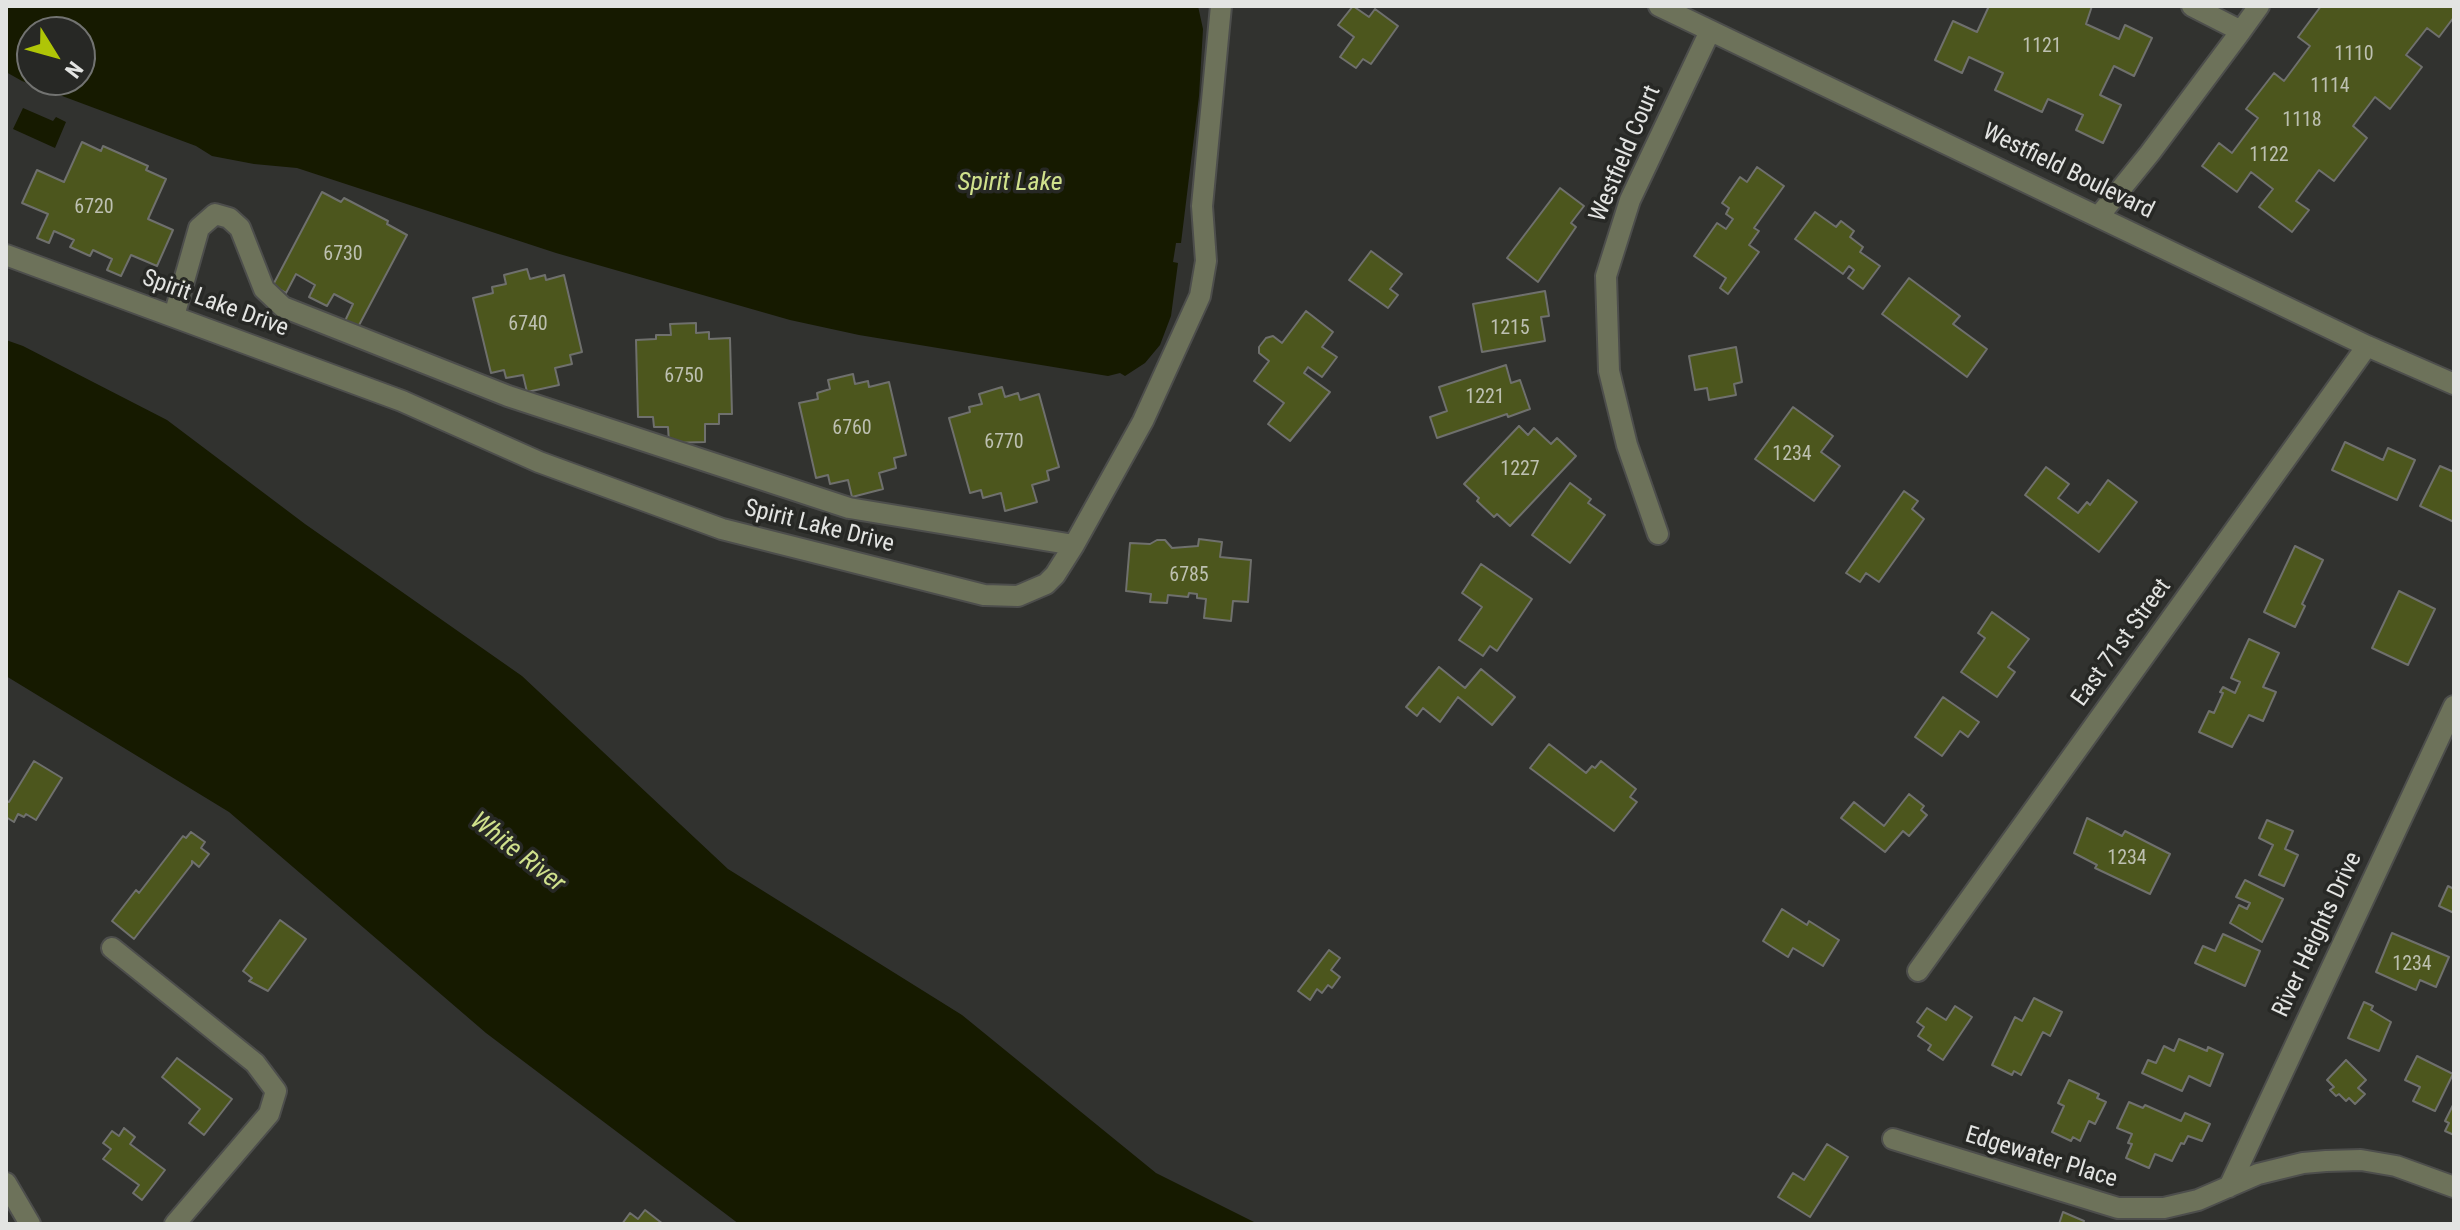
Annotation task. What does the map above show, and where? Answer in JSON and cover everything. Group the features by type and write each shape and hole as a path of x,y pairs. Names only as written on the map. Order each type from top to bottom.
{"street":[{"name":"Spirit Lake Drive","path":"6,255 402,401 539,462 722,529 984,595 1011,597 1046,584 1074,545 1143,421 1200,296 1206,261 1202,206 1221,6"},
{"name":"Westfield Boulevard","path":"1659,6 2367,346 2454,384"},
{"path":"2192,6 2241,31"},
{"path":"2099,216 2259,6"},
{"name":"Westfield Court","path":"1658,534 1627,445 1609,371 1606,276 1630,200 1710,31"},
{"path":"174,316 199,228 215,214 229,218 240,228 264,289 283,307 508,396 849,508 1074,545"},
{"name":"East 71st Street","path":"1918,971 2367,346"},
{"name":"River Heights Drive","path":"2229,1187 2454,706"},
{"path":"112,948 255,1063 276,1091 269,1114 175,1224"},
{"name":"Edgewater Place","path":"1893,1139 2118,1208 2164,1208 2198,1200 2258,1174 2338,1160 2396,1166 2454,1187"},
{"path":"6,1183 30,1224"}],"water":[{"name":"Spirit Lake","path":"6,6 1198,6 1203,29 1199,96 1181,243 1176,243 1173,262 1178,263 1171,316 1160,345 1145,363 1125,376 1120,373 1108,376 859,335 790,320 556,253 297,168 212,156 196,146 62,96 96,96 96,16 16,16 16,78 6,72"},
{"path":"23,108 53,121 56,117 66,122 55,148 13,129"},
{"name":"White River","path":"6,340 167,420 305,524 522,676 728,869 962,1015 1156,1173 1258,1224 739,1224 486,1033 229,812 6,676"}],"building":[{"path":"1353,6 1369,17 1375,9 1398,26 1371,64 1363,59 1356,68 1340,57 1354,37 1338,25"},
{"path":"1989,6 2092,6 2086,24 2119,39 2125,25 2152,38 2134,76 2114,66 2100,95 2121,105 2103,143 2076,130 2083,115 2048,99 2042,112 1995,90 2003,73 1969,57 1962,73 1935,60 1953,21 1977,32"},
{"path":"2321,6 2453,6 2454,17 2439,37 2427,28 2406,55 2422,67 2390,109 2375,97 2353,126 2367,138 2334,181 2319,170 2296,201 2309,210 2292,232 2259,207 2273,189 2251,172 2237,192 2202,166 2219,143 2232,153 2258,118 2246,109 2274,73 2284,81 2310,46 2298,37"},
{"path":"82,142 101,151 103,146 148,166 146,170 166,179 148,219 173,230 157,266 131,255 121,276 107,270 112,259 93,250 90,256 70,247 74,240 54,231 49,243 37,238 48,214 22,203 37,170 64,182"},
{"path":"1757,167 1784,186 1754,228 1759,231 1749,245 1759,252 1728,294 1720,288 1726,278 1694,256 1717,223 1726,229 1733,219 1726,214 1729,208 1722,203 1740,177 1747,182"},
{"path":"1560,188 1584,206 1571,223 1576,227 1538,282 1507,258"},
{"path":"322,192 341,202 344,198 388,221 387,224 407,235 357,329 344,323 353,304 334,294 327,306 309,297 315,285 296,274 286,293 273,285"},
{"path":"1815,212 1836,227 1841,221 1854,231 1850,237 1863,247 1860,252 1880,266 1863,289 1848,278 1854,270 1849,266 1843,274 1795,239"},
{"path":"1371,251 1402,274 1390,289 1398,295 1388,308 1349,280"},
{"path":"527,269 530,279 545,275 546,280 564,275 582,352 570,355 572,364 555,368 559,385 527,392 523,375 506,378 504,370 491,373 473,298 493,293 492,287 506,284 504,275"},
{"path":"1909,278 1960,316 1953,324 1987,349 1967,377 1882,314"},
{"path":"1545,291 1549,316 1541,317 1545,341 1482,352 1473,304"},
{"path":"1306,311 1333,332 1322,347 1337,357 1322,377 1308,367 1304,373 1330,392 1290,441 1268,424 1284,403 1254,381 1269,361 1259,353 1259,347 1266,338 1273,336 1282,343"},
{"path":"696,323 696,333 709,332 709,339 730,338 732,414 719,414 719,424 705,424 705,442 669,443 668,427 654,427 653,417 638,417 636,340 671,335 670,324"},
{"path":"1736,347 1742,382 1734,384 1736,395 1709,400 1707,388 1695,390 1689,356"},
{"path":"1506,365 1511,383 1520,380 1530,409 1437,438 1430,417 1447,411 1439,387"},
{"path":"853,374 855,384 868,381 869,387 889,382 906,455 894,458 896,468 879,473 883,489 852,497 848,480 830,484 828,475 816,478 799,403 818,399 817,393 830,389 828,380"},
{"path":"1002,387 1005,397 1018,393 1020,400 1039,394 1059,467 1047,471 1049,480 1032,485 1037,502 1005,511 1001,493 983,498 981,490 970,493 949,418 970,412 969,407 982,404 979,394"},
{"path":"1793,407 1833,436 1821,452 1840,466 1814,501 1755,459"},
{"path":"1519,426 1528,435 1534,428 1551,444 1557,438 1576,456 1510,526 1497,514 1494,517 1464,484"},
{"path":"2345,442 2383,460 2388,448 2415,460 2397,500 2332,470"},
{"path":"2440,466 2454,472 2454,522 2420,506"},
{"path":"2046,467 2069,484 2058,498 2078,513 2087,502 2090,505 2108,480 2137,502 2099,552 2025,495"},
{"path":"1570,483 1591,499 1588,503 1605,515 1570,563 1532,535"},
{"path":"1904,491 1918,501 1912,509 1924,519 1879,582 1866,573 1860,582 1846,573"},
{"path":"1199,539 1222,542 1220,557 1251,560 1248,602 1233,601 1231,621 1204,618 1206,599 1197,598 1197,594 1189,593 1188,597 1168,595 1167,603 1150,602 1151,594 1126,591 1130,543 1150,544 1165,540 1172,548 1198,546"},
{"path":"2295,546 2323,560 2302,604 2305,606 2295,627 2264,612"},
{"path":"1481,564 1532,599 1497,651 1490,646 1483,656 1459,640 1482,607 1462,593"},
{"path":"2399,591 2435,609 2408,665 2372,648"},
{"path":"1992,612 2029,639 2008,667 2015,672 1997,697 1961,672 1985,638 1978,633"},
{"path":"2249,639 2279,653 2263,687 2276,692 2263,721 2249,715 2232,747 2199,732 2209,711 2214,713 2223,687 2235,693 2240,682 2231,678"},
{"path":"1439,667 1465,688 1481,669 1515,697 1492,725 1458,697 1440,722 1423,708 1417,716 1406,707"},
{"path":"1943,697 1979,722 1968,737 1960,731 1942,756 1915,737"},
{"path":"1549,744 1586,773 1601,761 1636,789 1630,797 1637,802 1614,831 1530,768"},
{"path":"34,761 62,778 36,820 26,814 24,817 18,814 14,822 6,817 6,801 9,802"},
{"path":"1909,794 1924,806 1921,810 1927,815 1909,836 1903,831 1885,852 1841,818 1854,802 1884,826"},
{"path":"2087,818 2122,836 2125,831 2170,854 2150,894 2095,868 2097,865 2074,853"},
{"path":"2267,820 2293,831 2285,849 2298,855 2284,886 2259,875 2273,845 2259,838"},
{"path":"191,832 205,842 201,848 209,854 199,867 192,861 134,939 112,921 136,890 139,893 183,836 186,838"},
{"path":"2245,880 2283,899 2262,942 2230,923 2239,905 2247,909 2250,903 2236,897"},
{"path":"2448,886 2454,889 2454,913 2439,906"},
{"path":"1782,909 1839,940 1823,966 1793,948 1788,957 1763,941"},
{"path":"280,920 306,939 268,991 249,981 252,978 243,971"},
{"path":"2392,933 2449,957 2436,987 2420,980 2416,990 2376,972"},
{"path":"2223,934 2260,951 2245,986 2195,963 2203,946 2215,951"},
{"path":"1329,950 1340,958 1331,970 1340,977 1332,988 1328,985 1322,993 1317,989 1310,1000 1298,991"},
{"path":"2034,998 2062,1012 2050,1036 2043,1032 2021,1075 2014,1071 2012,1075 1992,1065 2015,1017 2022,1021"},
{"path":"2364,1002 2391,1022 2379,1051 2348,1038"},
{"path":"1955,1006 1972,1017 1943,1060 1928,1050 1931,1045 1918,1036 1924,1027 1917,1022 1927,1008 1946,1020"},
{"path":"2179,1039 2223,1054 2210,1086 2189,1076 2182,1091 2142,1073 2148,1060 2156,1063 2164,1046 2174,1051"},
{"path":"2417,1056 2453,1074 2435,1111 2413,1101 2420,1087 2405,1080"},
{"path":"177,1058 232,1099 204,1135 189,1123 200,1109 162,1077"},
{"path":"2346,1060 2366,1080 2358,1088 2365,1094 2355,1104 2349,1098 2346,1101 2339,1094 2336,1096 2330,1090 2334,1087 2327,1080"},
{"path":"2069,1080 2099,1094 2097,1098 2106,1102 2095,1124 2089,1121 2080,1141 2073,1137 2071,1141 2052,1132 2064,1106 2058,1103"},
{"path":"2129,1102 2143,1108 2145,1105 2181,1121 2185,1113 2210,1124 2202,1141 2188,1136 2172,1161 2155,1154 2149,1168 2126,1158 2132,1144 2128,1143 2132,1134 2117,1128"},
{"path":"2454,1103 2454,1135 2445,1131 2449,1123 2445,1121"},
{"path":"124,1128 135,1137 130,1144 165,1170 142,1200 133,1193 139,1185 103,1159 111,1149 103,1143 112,1131 119,1136"},
{"path":"1827,1144 1848,1157 1810,1217 1778,1197 1793,1173 1804,1180"},
{"path":"645,1210 663,1224 622,1224 630,1213 638,1219"},
{"path":"2063,1212 2084,1221 2082,1224 2059,1224"}]}
